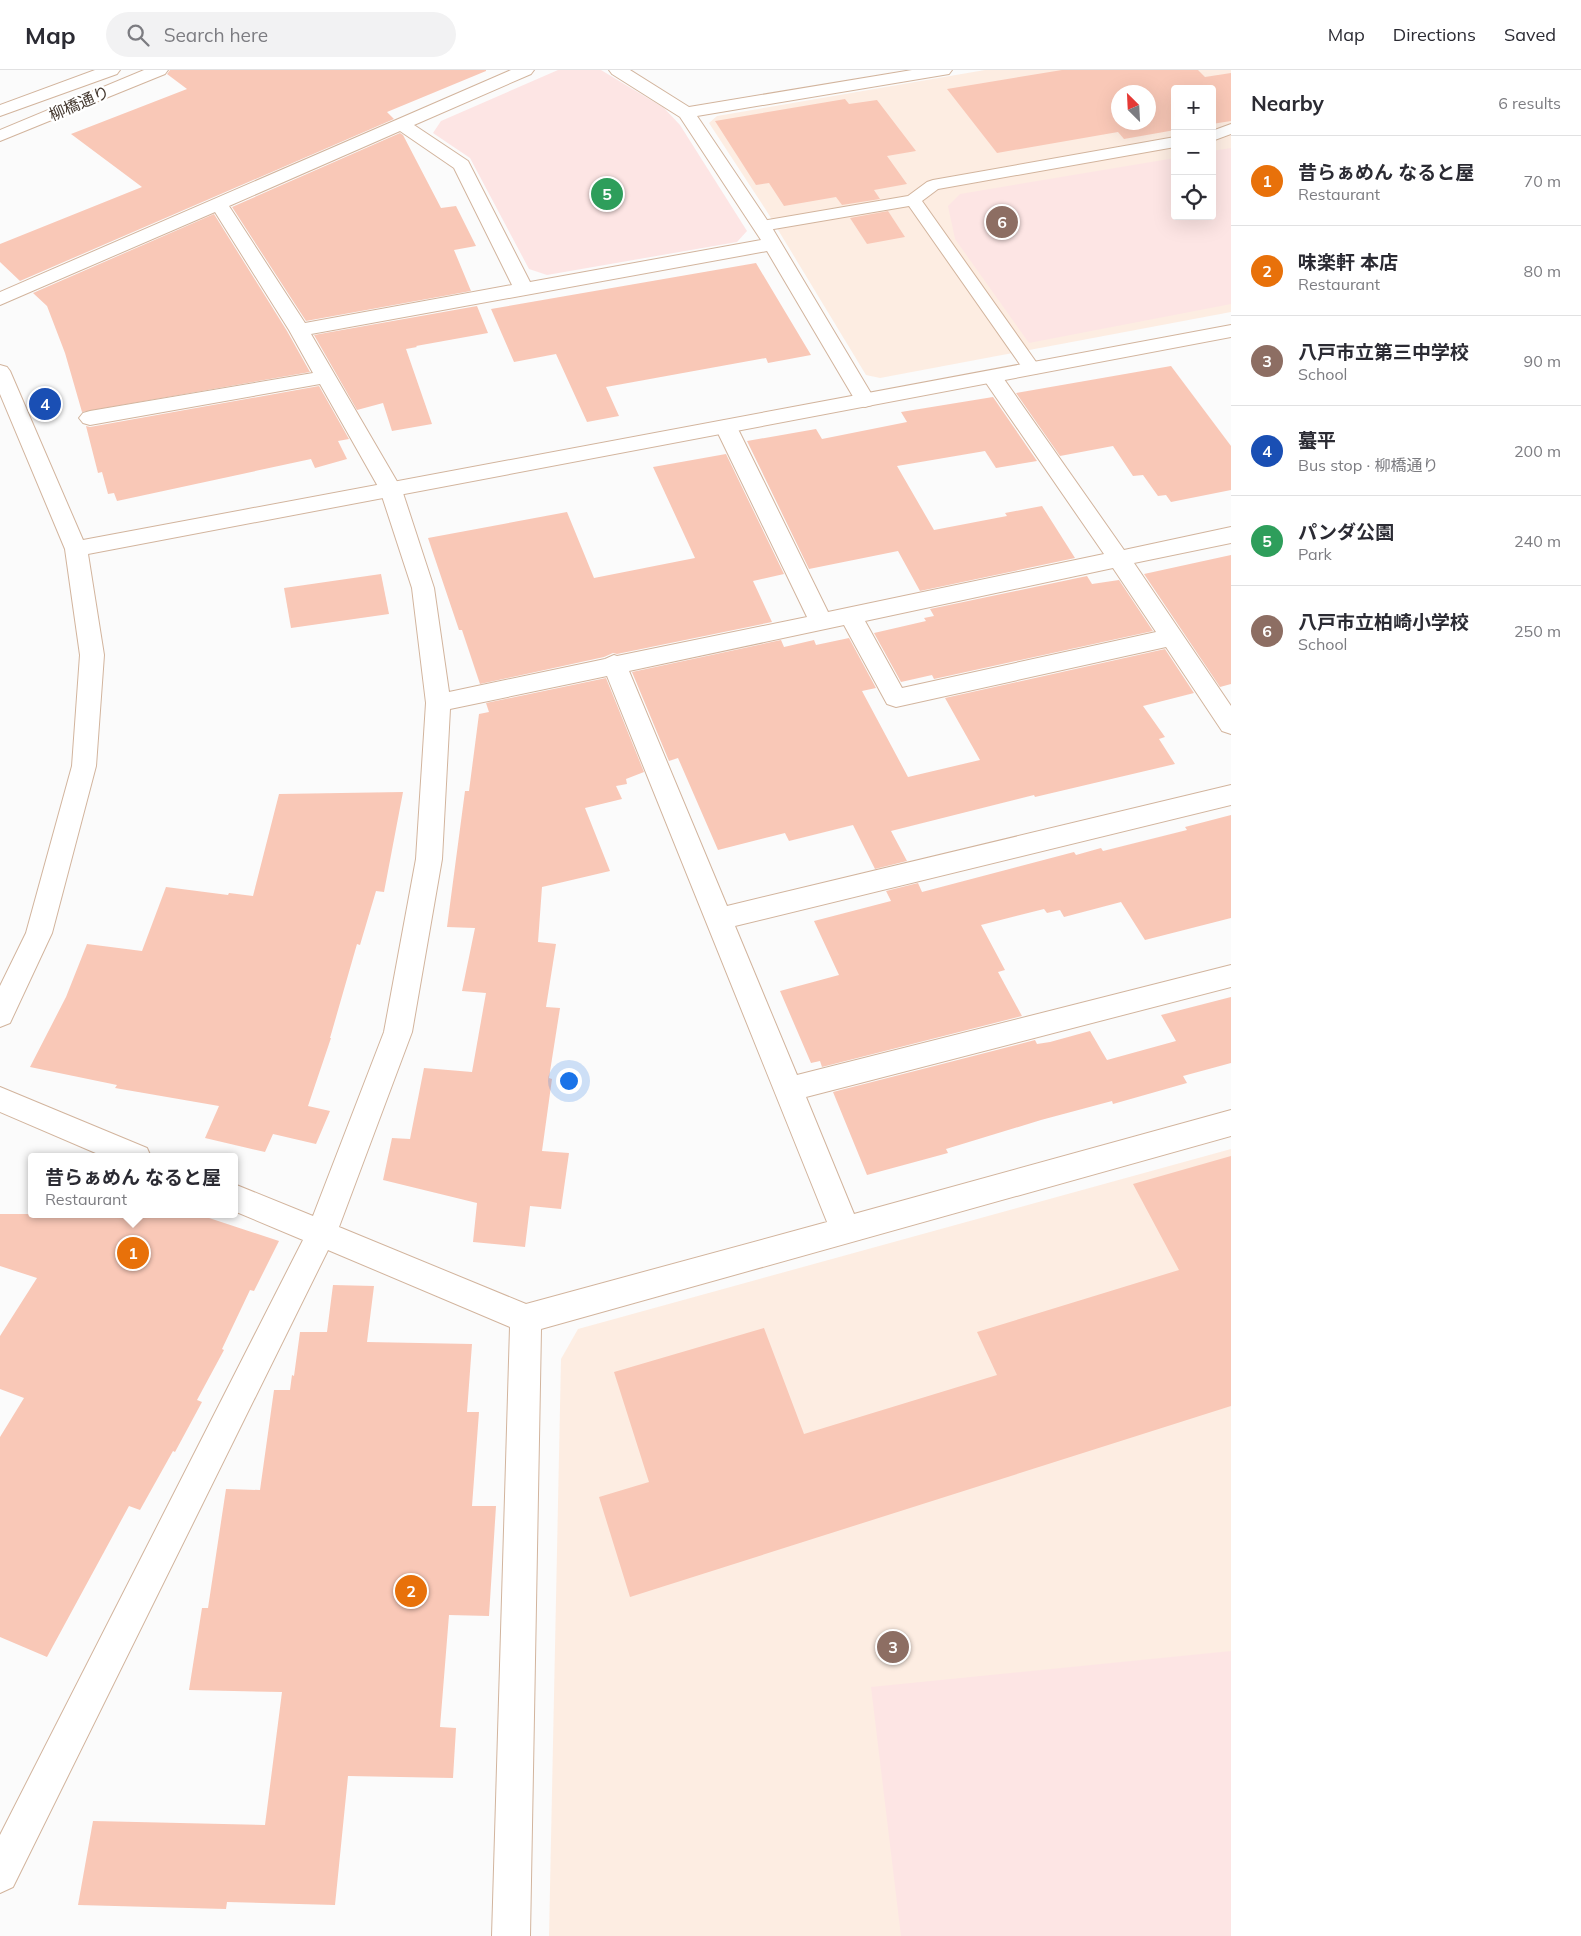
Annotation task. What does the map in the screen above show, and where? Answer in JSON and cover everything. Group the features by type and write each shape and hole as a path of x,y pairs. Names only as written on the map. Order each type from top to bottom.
{"street":[{"name":"柳橋通り","path":"0,111 111,70"},
{"name":"柳橋通り","path":"0,136 159,70"},
{"path":"0,299 525,70"},
{"path":"618,70 686,113 762,226 865,400"},
{"path":"686,113 943,70"},
{"path":"401,124 462,164 523,288"},
{"path":"0,1874 321,1234 398,1032 429,859 438,703 423,588 391,490 299,330 219,204"},
{"path":"299,330 772,244"},
{"path":"76,548 1231,331"},
{"path":"0,371 76,548 92,655 84,766 39,933 0,1014"},
{"path":"90,418 326,376"},
{"path":"992,377 1119,559 1231,725"},
{"path":"726,427 821,621"},
{"path":"438,703 614,664 1231,535"},
{"path":"850,615 896,698 1172,638"},
{"path":"614,664 845,1230"},
{"path":"719,919 1231,795"},
{"path":"789,1089 1231,976"},
{"path":"0,1099 128,1153"},
{"path":"238,1199 526,1319 1231,1123"},
{"path":"511,1936 526,1319"}],"lane":[{"path":"1216,134 1231,128"},
{"path":"762,226 913,200 933,185 1171,143"},
{"path":"913,200 1032,369"}],"shaded area":[{"path":"558,70 601,70 664,108 680,125 747,231 737,242 547,275 529,269 470,158 433,133 441,121"},
{"path":"985,70 1231,70 1231,312 880,378 866,375 766,210 709,123 717,116"},
{"path":"1231,148 1231,304 1029,343 955,239 948,206 960,194 1171,159 1171,220 1216,220 1216,150"},
{"path":"1231,1149 1231,1936 549,1936 561,1359 578,1329"},
{"path":"1231,1651 1231,1936 901,1936 871,1687"}],"building":[{"path":"170,70 486,71 387,112 394,119 20,281 0,262 0,244 142,187 71,134 187,89 167,74"},
{"path":"1062,70 1198,70 1205,77 1231,73 1231,121 1216,123 1216,85 1171,85 1171,131 1124,139 1118,132 997,153 947,89"},
{"path":"845,99 849,104 877,100 916,151 887,156 907,184 874,190 880,199 842,205 836,197 784,206 769,183 756,185 715,121"},
{"path":"400,133 403,135 441,208 456,206 476,246 454,250 471,291 306,321 232,207"},
{"path":"888,211 905,237 867,244 850,218"},
{"path":"214,214 287,331 310,372 82,412 65,353 47,306 33,293"},
{"path":"756,263 811,355 768,363 766,358 606,387 619,416 587,422 556,354 514,362 491,309"},
{"path":"477,306 488,333 406,349 432,424 392,431 383,403 357,410 314,335"},
{"path":"1171,366 1231,446 1231,490 1171,502 1166,495 1158,496 1143,475 1133,476 1113,446 1060,456 1016,393"},
{"path":"319,386 349,439 338,441 347,459 315,468 311,459 117,501 114,493 108,494 102,472 98,473 86,426 90,427"},
{"path":"993,397 1037,461 996,468 985,451 897,466 934,530 1007,516 1005,513 1042,506 1075,558 920,591 898,551 809,569 747,441 816,429 822,439 907,422 901,412"},
{"path":"726,454 784,574 753,581 772,622 617,654 613,653 604,657 480,684 462,630 459,630 428,538 567,512 594,578 695,558 653,467"},
{"path":"1231,555 1231,684 1220,687 1144,574"},
{"path":"381,574 389,614 291,628 284,588"},
{"path":"1087,576 1092,584 1119,580 1153,631 934,679 932,675 901,682 874,633 926,621 924,618 934,616 930,609"},
{"path":"849,638 876,688 862,691 908,777 980,760 945,698 1165,649 1194,693 1143,706 1165,737 1159,739 1175,764 1035,797 1034,795 891,831 907,861 875,869 853,825 789,841 785,833 718,850 678,758 669,761 632,672 781,640 784,647 814,640 816,645"},
{"path":"606,678 644,772 626,779 627,784 616,786 622,799 585,808 610,871 542,887 538,942 556,944 546,1007 560,1008 549,1078 552,1079 542,1151 569,1153 561,1209 530,1206 525,1247 473,1242 477,1203 383,1180 392,1138 410,1139 424,1068 472,1072 486,993 462,991 475,928 447,927 465,791 469,791 479,714 489,712 486,703"},
{"path":"403,792 384,892 376,891 360,945 357,944 331,1038 308,1106 330,1111 316,1144 273,1134 265,1152 205,1138 219,1106 115,1088 117,1085 30,1067 66,997 87,944 142,951 166,887 228,895 229,893 253,896 279,794"},
{"path":"1231,815 1231,918 1145,940 1121,902 1064,917 1060,910 1047,913 1044,909 981,925 1005,970 998,972 1022,1016 822,1067 820,1061 811,1063 780,991 839,975 814,921 891,901 886,891 918,883 922,892 1074,852 1076,855 1101,848 1103,851 1187,830 1185,827"},
{"path":"1231,997 1231,1063 1183,1076 1187,1083 1113,1104 1112,1101 1041,1120 946,1149 948,1153 867,1175 833,1092 1035,1040 1037,1044 1050,1042 1090,1031 1107,1060 1176,1041 1161,1015"},
{"path":"1231,1156 1231,1406 630,1597 599,1497 649,1482 614,1372 764,1328 804,1434 997,1375 977,1332 1179,1270 1133,1184"},
{"path":"0,1214 28,1214 28,1218 209,1218 279,1241 254,1291 250,1290 222,1349 224,1350 197,1400 202,1402 175,1452 173,1451 140,1510 129,1506 47,1657 0,1637 0,1437 24,1398 0,1389 0,1336 37,1278 0,1266"},
{"path":"333,1285 374,1286 367,1342 472,1344 467,1412 479,1412 472,1506 496,1506 489,1616 449,1615 440,1727 456,1728 453,1778 348,1776 335,1905 227,1902 226,1909 78,1905 93,1821 265,1825 282,1692 189,1690 202,1608 208,1608 226,1489 260,1490 274,1390 290,1390 292,1375 294,1376 300,1332 327,1332"}],"place":[{"name":"パンダ公園","path":"607,194"},
{"name":"八戸市立柏崎小学校","path":"1002,222"},
{"name":"蟇平","path":"45,404"},
{"name":"昔らぁめん なると屋","path":"133,1253"},
{"name":"味楽軒 本店","path":"411,1591"},
{"name":"八戸市立第三中学校","path":"893,1647"}]}
